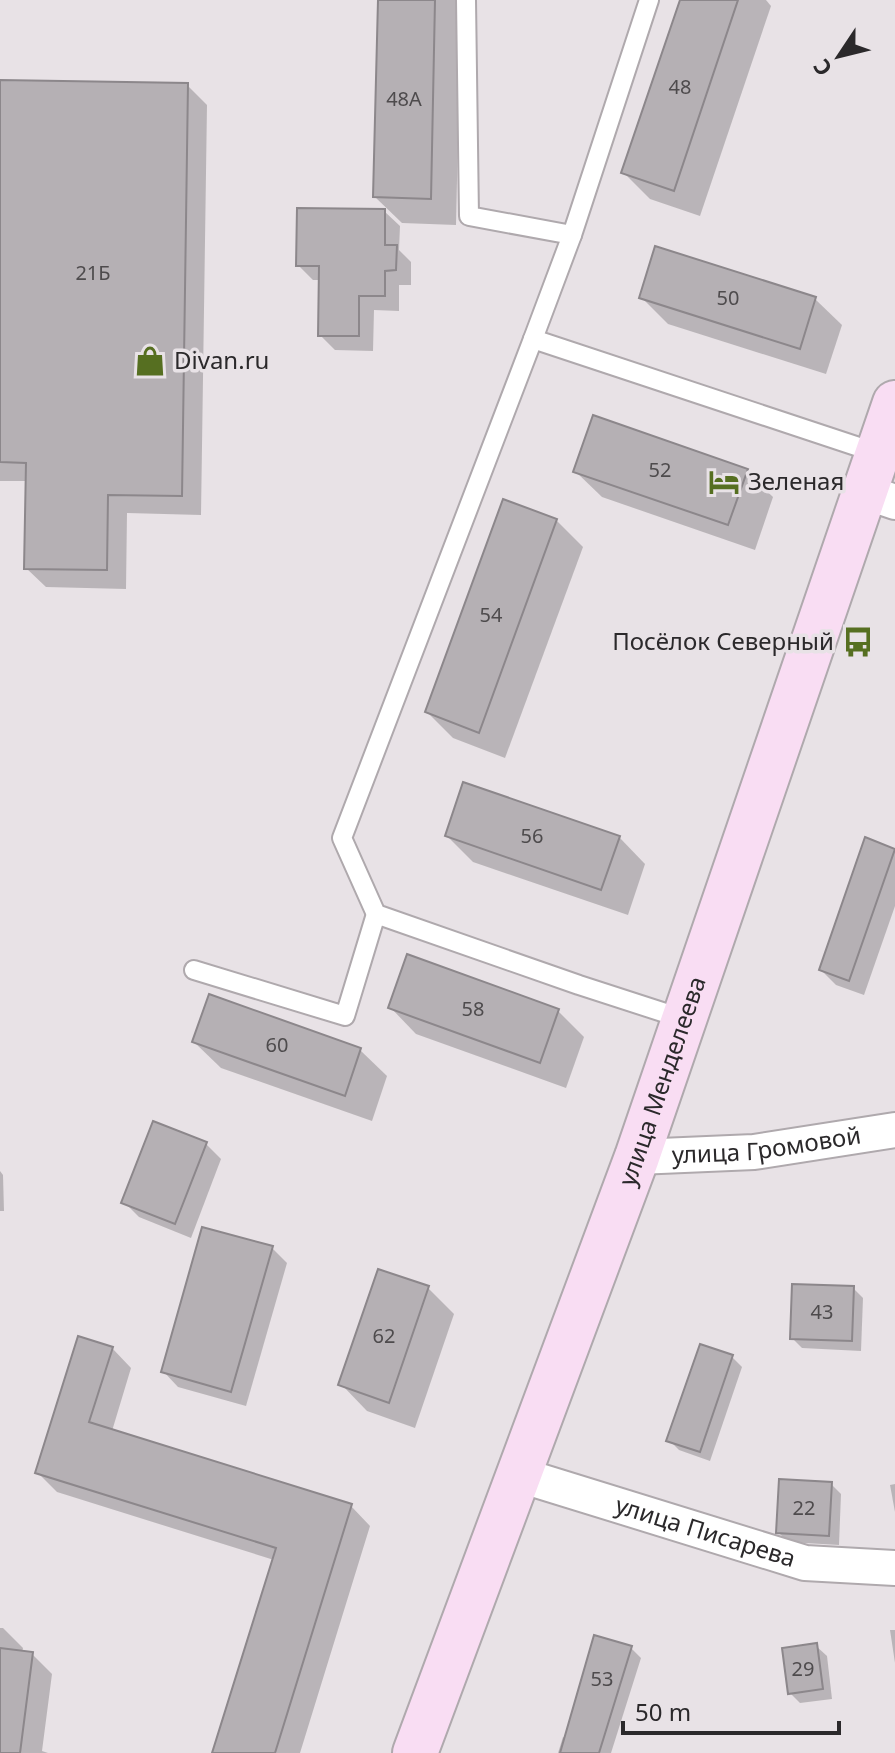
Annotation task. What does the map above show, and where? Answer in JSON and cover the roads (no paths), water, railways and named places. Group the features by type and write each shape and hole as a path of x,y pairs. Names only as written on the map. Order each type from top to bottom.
{"main road":[{"name":"улица Менделеева","path":"415,1753 637,1157 878,482 895,403"}],"street":[{"name":"улица Громовой","path":"637,1157 754,1152 895,1130"},
{"name":"улица Писарева","path":"520,1475 805,1563 895,1568"}],"lane":[{"path":"466,0 469,216 572,235"},
{"path":"194,970 345,1016 376,914 342,838 572,235 649,0"},
{"path":"533,339 878,482"},
{"path":"376,914 684,1019"}],"place":[{"name":"Divan.ru","path":"150,361"},
{"name":"Зеленая","path":"724,482"},
{"name":"Посёлок Северный","path":"858,642"}]}
